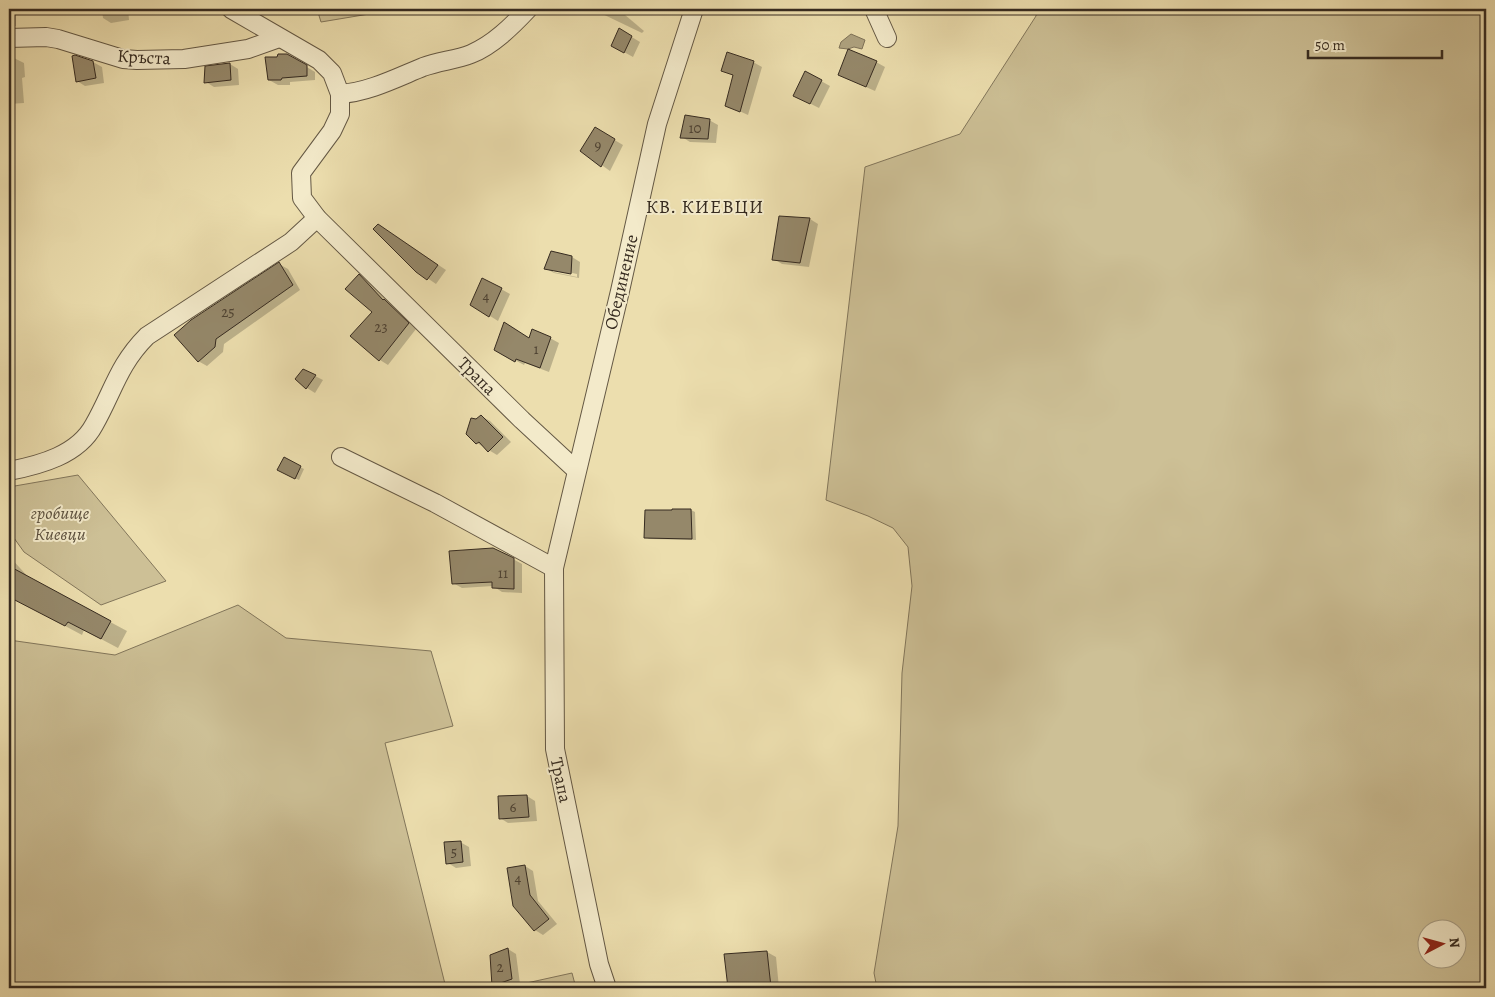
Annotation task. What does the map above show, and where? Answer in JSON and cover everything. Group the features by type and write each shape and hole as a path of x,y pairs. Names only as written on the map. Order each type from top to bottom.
{"street":[{"path":"9,471 44,463 75,446 94,426 124,363 147,336 291,242 317,218 302,198 301,173 332,131 340,114 340,94 332,74 319,60 231,9"},
{"path":"340,94 357,93 426,66 472,54 492,42 528,9"},
{"name":"Обединение","path":"576,470 620,291 657,124 694,9"},
{"path":"874,9 887,38"},
{"name":"Кръста","path":"9,38 46,37 58,39 123,59 136,60 184,59 248,50 279,38"},
{"name":"Трапа","path":"317,218 522,420 576,470 554,568 555,749 599,964 607,988"},
{"path":"341,457 435,503 554,568"}],"green space":[{"path":"317,9 399,9 321,22"},
{"path":"1037,9 1486,9 1486,988 877,988 874,973 898,826 902,673 912,586 908,547 893,528 826,500 865,167 960,134 1036,16"},
{"name":"гробище Киевци","path":"78,475 166,581 101,605 24,552 9,531 9,487"},
{"path":"238,605 286,638 431,651 453,726 385,743 446,988 9,988 9,640 115,655"},
{"path":"572,973 576,988 504,988"}],"shaded area":[{"path":"851,34 865,40 862,49 854,47 848,49 839,48 841,42"}],"building":[{"path":"619,28 632,36 624,53 611,46"},
{"path":"848,49 877,61 866,87 838,75"},
{"path":"727,52 754,61 740,112 725,106 733,75 721,71"},
{"path":"278,54 287,54 307,65 307,76 268,80 265,57 277,57"},
{"path":"75,55 93,61 96,78 76,82 72,56"},
{"path":"230,63 231,80 204,83 205,66"},
{"path":"805,71 822,80 810,104 793,96"},
{"path":"685,115 710,119 708,139 680,138"},
{"path":"595,127 615,139 601,167 580,151"},
{"path":"779,216 810,218 800,263 772,260"},
{"path":"378,224 438,265 427,280 416,272 373,229"},
{"path":"551,251 572,256 571,274 544,269"},
{"path":"279,262 293,285 216,339 215,347 198,362 174,335 191,320"},
{"path":"359,274 383,300 409,323 379,361 350,336 372,312 345,289"},
{"path":"482,278 502,288 489,317 470,305"},
{"path":"504,322 529,338 532,329 551,337 540,368 516,359 515,362 494,350"},
{"path":"303,369 316,375 306,389 295,379"},
{"path":"481,415 503,437 488,452 479,442 476,444 466,434 471,418 476,419"},
{"path":"284,457 301,466 295,479 277,470"},
{"path":"691,509 692,539 644,538 645,510"},
{"path":"493,548 514,558 514,589 492,588 492,582 452,584 449,551"},
{"path":"9,566 111,621 101,639 68,622 65,626 9,597"},
{"path":"527,795 529,817 499,819 498,796"},
{"path":"461,841 463,862 446,864 444,842"},
{"path":"525,865 530,895 549,919 534,931 513,906 507,868"},
{"path":"508,948 512,979 492,986 490,955"},
{"path":"767,951 771,987 728,988 724,954"}],"district":[{"name":"КВ. КИЕВЦИ","path":"705,206"}]}
